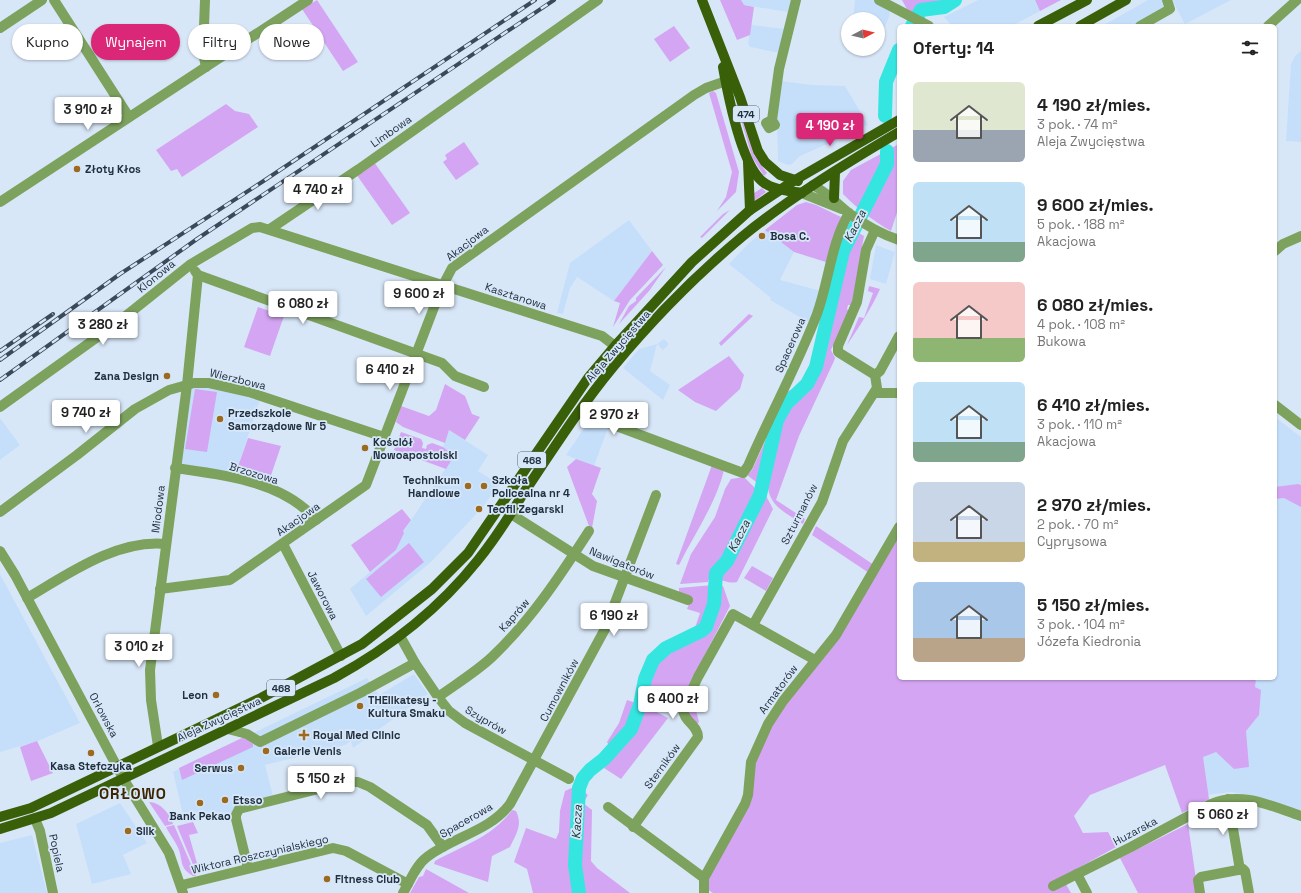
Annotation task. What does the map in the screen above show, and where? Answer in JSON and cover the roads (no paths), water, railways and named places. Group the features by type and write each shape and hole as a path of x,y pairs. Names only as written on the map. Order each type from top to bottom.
{"main road":[{"name":"474","path":"702,0 740,97 758,151 765,162 780,175 795,180"},
{"path":"1042,24 1087,0"},
{"path":"1084,24 1126,0"},
{"name":"474","path":"720,47 726,82 739,135 748,160 763,182 772,187 802,194"},
{"name":"Aleja Zwycięstwa","path":"0,817 30,808 261,698 341,656 390,624 447,575 468,553 566,409 615,346 692,262 750,210 781,188 897,121"},
{"name":"Aleja Zwycięstwa","path":"0,829 35,819 334,678 375,654 400,636 424,617 462,580 491,544 582,410 614,366 676,298 723,253 778,210 813,185 897,133"},
{"name":"474","path":"748,160 750,210"},
{"path":"834,198 835,172"},
{"path":"778,210 781,188 780,175"},
{"path":"795,180 813,185"},
{"path":"795,180 799,191 802,194"}],"street":[{"path":"0,28 42,0"},
{"path":"54,0 130,117"},
{"path":"204,0 203,53 206,67"},
{"path":"0,202 308,0"},
{"name":"Limbowa","path":"270,229 353,174 598,0"},
{"path":"772,120 779,69 796,0"},
{"path":"879,0 925,24"},
{"path":"1144,24 1170,9 1167,0"},
{"path":"1270,24 1297,0"},
{"name":"Akacjowa","path":"160,589 230,580 366,485 443,285 448,273 456,264 694,95 706,88 726,82"},
{"path":"813,185 834,198 866,225 897,239"},
{"path":"802,194 850,213"},
{"name":"Spacerowa","path":"582,410 592,417 743,473 748,466 807,336 823,293 840,228 850,213"},
{"path":"270,229 260,227 252,228 191,264 198,275 442,363 455,376 484,387"},
{"name":"Kasztanowa","path":"270,229 602,336 615,346"},
{"path":"875,230 866,250 857,302 838,346 838,352 876,384 897,391"},
{"path":"1277,249 1283,244 1301,236"},
{"name":"Klonowa","path":"0,407 117,323 191,264"},
{"name":"Miodowa","path":"158,746 150,690 152,651 187,385 198,275"},
{"name":"Szturmanów","path":"753,625 822,502 844,441 876,384 880,372 897,340"},
{"name":"Wierzbowa","path":"0,512 135,409 169,390 201,382 237,389 384,437"},
{"path":"1277,407 1301,425"},
{"name":"Brzozowa","path":"175,468 258,484 295,501 304,507 316,520"},
{"name":"Cumowników","path":"534,761 605,629 626,579 656,495"},
{"name":"Nawigatorów","path":"512,514 592,566 688,600"},
{"name":"Kaprów","path":"438,697 491,658 517,631 543,599 588,531"},
{"name":"Armatorów","path":"704,878 745,804 748,795 751,762 768,724 783,701 836,635 851,612 897,531"},
{"path":"28,598 94,560 121,550 151,544 166,544"},
{"name":"Jaworowa","path":"283,544 341,656"},
{"name":"Orłowska","path":"0,550 28,598 123,778 169,853 182,889"},
{"name":"Sterników","path":"633,827 698,737 697,731 686,720 682,709 733,614 753,625"},
{"path":"753,625 815,660"},
{"name":"Szyprów","path":"400,636 415,663 449,711 465,723 569,779"},
{"path":"228,729 247,734 260,742 360,693 415,663"},
{"name":"Spacerowa","path":"403,893 427,857 492,821 502,813 534,761"},
{"path":"248,868 236,819 239,809 346,782 365,784 427,825 443,847"},
{"path":"1228,799 1240,870"},
{"name":"Huzarska","path":"1053,886 1211,804 1228,799 1247,799 1301,816"},
{"path":"608,807 633,827 704,878 704,893"},
{"name":"Popiela","path":"35,819 40,831 53,893"},
{"name":"Wiktora Roszczynialskiego","path":"182,889 248,868 333,848 346,851 408,884"},
{"path":"1200,893 1198,880 1201,877 1240,870 1245,871 1248,893"},
{"path":"1077,874 1087,893"}],"waterway":[{"name":"Kacza","path":"913,24 921,10 944,7 955,0"},
{"name":"Kacza","path":"885,116 886,82 897,55"},
{"name":"Kacza","path":"579,893 575,865 579,788 583,778 590,770 604,759 631,729 640,705 645,679 653,660 666,648 701,631 706,627 714,604 716,573 727,561 760,495 777,420 786,404 807,384 816,367 843,251 887,164 887,151"},
{"name":"Kacza","path":"887,160 893,152"}],"railway":[{"path":"0,360 120,274 262,182 535,0"},
{"path":"0,380 197,239 554,0"},
{"path":"0,351 53,314"}],"place":[{"name":"Złoty Kłos","path":"77,169"},
{"name":"Bosa C.","path":"762,236"},
{"name":"Zana Design","path":"167,376"},
{"name":"Przedszkole Samorządowe Nr 5","path":"220,419"},
{"name":"Kościół Nowoapostolski","path":"365,448"},
{"name":"Technikum Handlowe","path":"468,486"},
{"name":"Szkoła Policealna nr 4","path":"484,486"},
{"name":"Teofil Zegarski","path":"479,509"},
{"name":"Leon","path":"216,695"},
{"name":"THElikatesy - Kultura Smaku","path":"360,706"},
{"name":"Royal Med Clinic","path":"304,735"},
{"name":"Galerie Venis","path":"266,751"},
{"name":"Kasa Stefczyka","path":"91,753"},
{"name":"Serwus","path":"241,768"},
{"name":"Etsso","path":"225,800"},
{"name":"Bank Pekao","path":"200,803"},
{"name":"Silk","path":"128,831"},
{"name":"Fitness Club","path":"327,879"}],"district":[{"name":"ORŁOWO","path":"133,793"}]}
